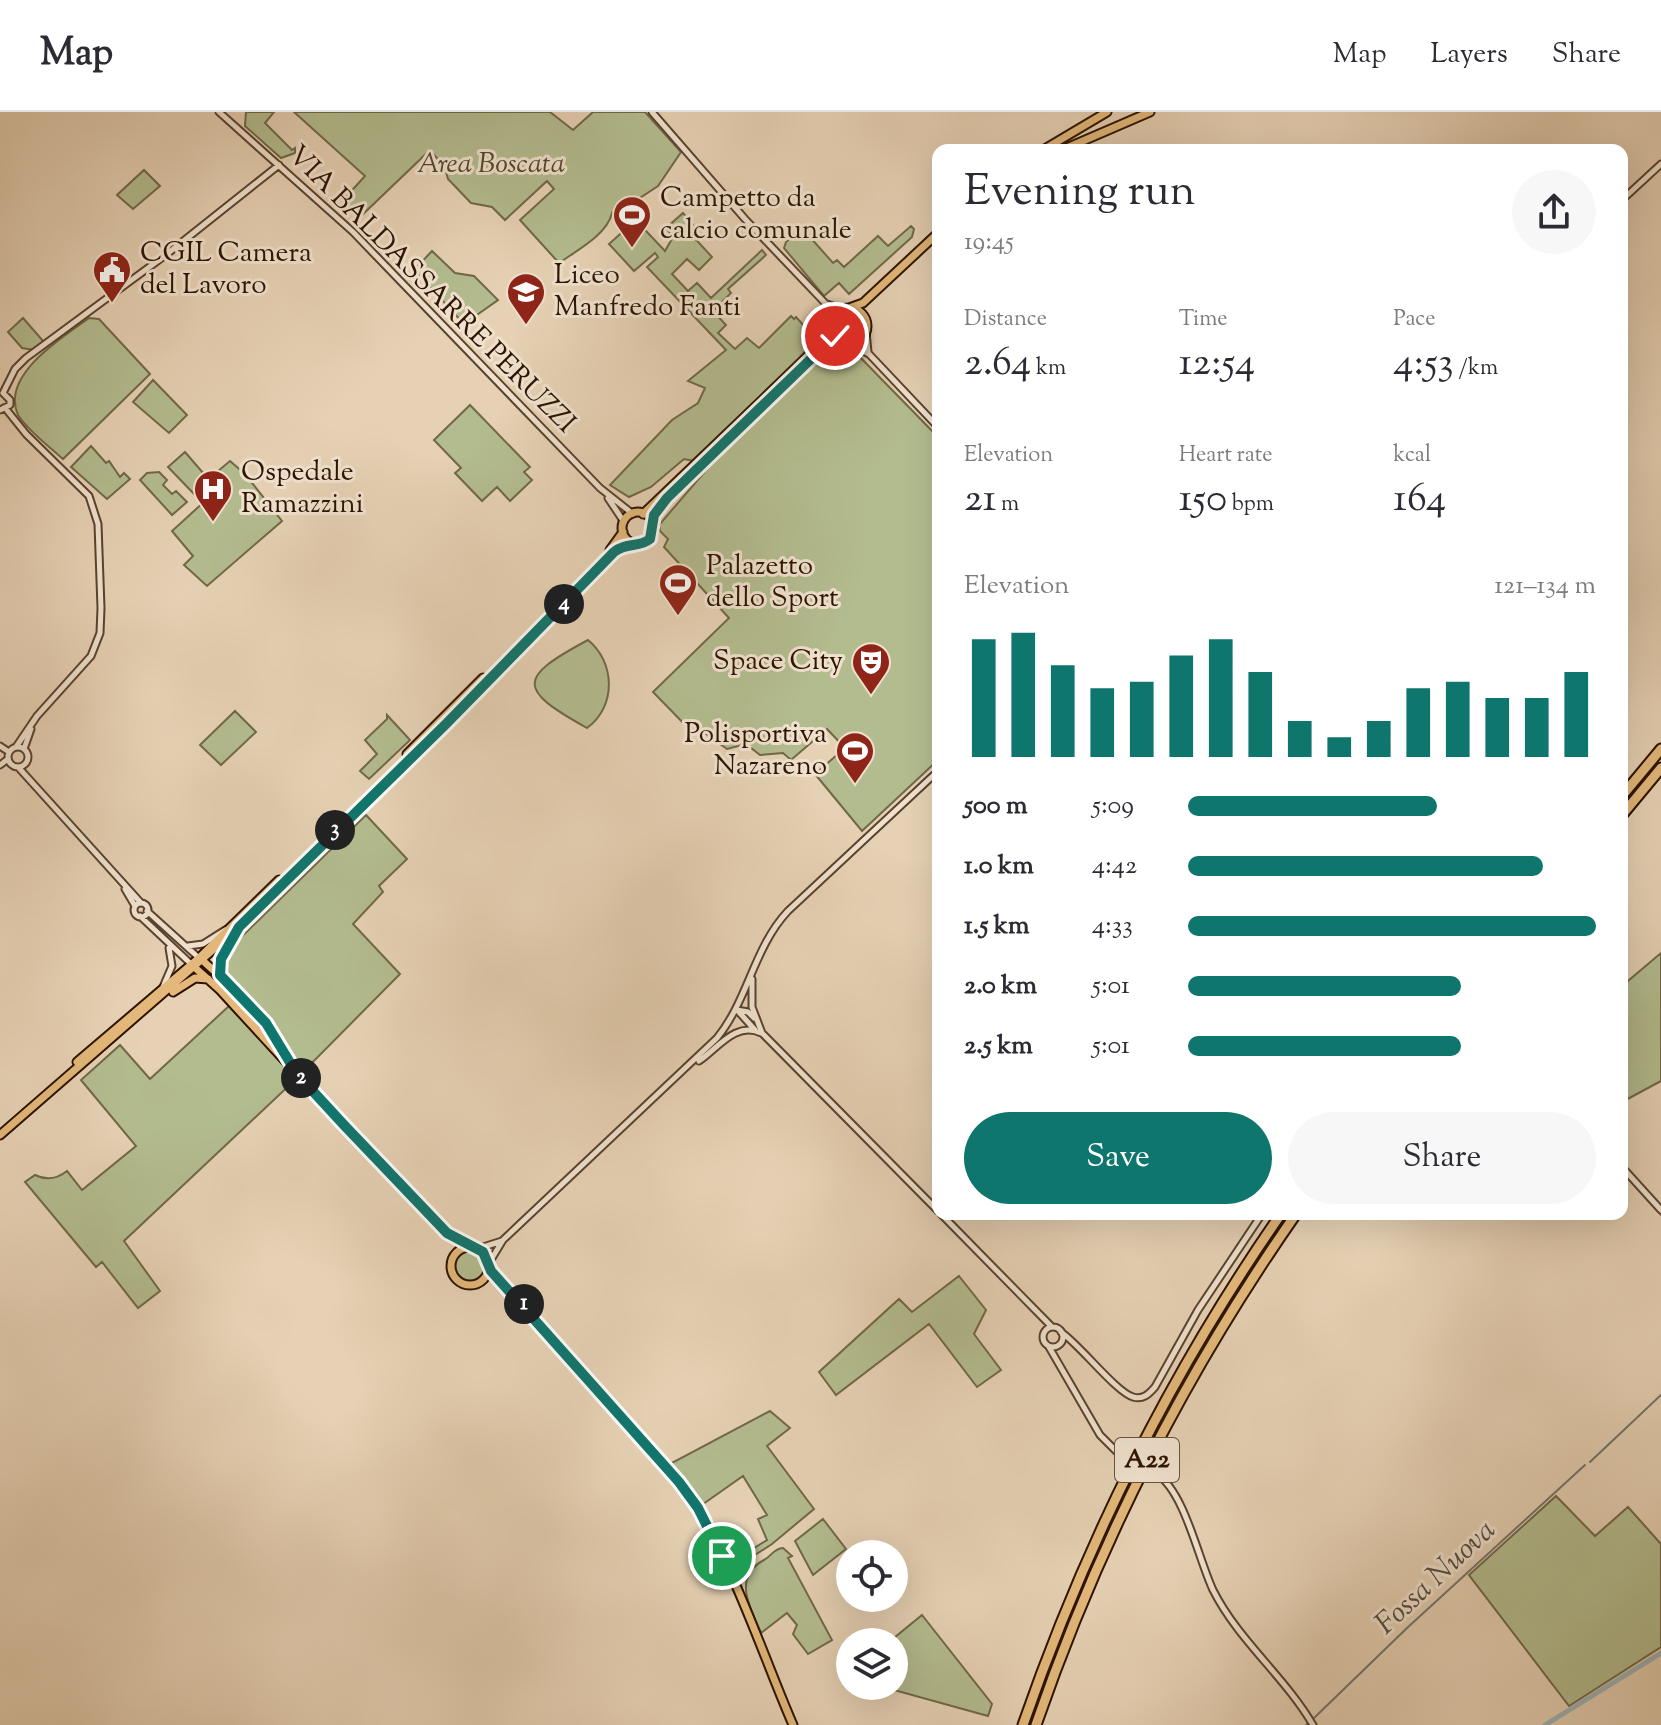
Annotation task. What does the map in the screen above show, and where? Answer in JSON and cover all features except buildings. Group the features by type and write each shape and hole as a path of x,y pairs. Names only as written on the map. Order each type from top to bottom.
{"highway":[{"path":"1628,789 1661,749"},
{"path":"1628,808 1661,768"},
{"name":"A22","path":"1023,1725 1070,1599 1130,1466 1205,1330 1277,1220"},
{"name":"A22","path":"1036,1725 1097,1565 1148,1458 1214,1339 1292,1220"}],"main road":[{"path":"1053,144 1107,112"},
{"path":"1076,144 1150,112"},
{"path":"643,514 827,338 832,322 845,308 863,303 932,241"},
{"path":"652,521 667,498 825,347 859,341 866,332 873,298 932,242"},
{"path":"845,308 860,311 867,321"},
{"path":"832,322 835,336 846,343"},
{"path":"0,1128 161,990 201,960 239,927 446,724 614,552 631,543 642,544 650,539 654,530 652,521 643,514 633,514 624,522 623,532 580,583 452,705 201,960"},
{"path":"623,532 631,543"},
{"path":"220,975 221,959 239,927"},
{"path":"201,960 220,975 266,1023 297,1074"},
{"path":"193,966 210,980 447,1233 474,1248 669,1470 698,1508 717,1544 793,1725"},
{"path":"0,1135 149,1008 193,966"},
{"path":"149,1008 193,979 202,977 210,980"},
{"path":"229,1001 238,993"},
{"path":"258,1032 266,1023"},
{"path":"447,1233 454,1255 451,1272 458,1281 469,1285 480,1282 506,1285"},
{"path":"454,1255 474,1248"},
{"path":"480,1282 489,1265"}],"street":[{"name":"VIA BALDASSARRE PERUZZI","path":"219,112 353,232 600,488 633,514"},
{"path":"652,112 826,304 832,322"},
{"path":"1628,194 1661,164"},
{"path":"11,760 16,747 33,724 81,670 98,641 101,608 98,524 84,488 3,410 10,400 4,394 15,369 279,165"},
{"path":"826,304 845,308"},
{"path":"866,332 868,353"},
{"path":"846,343 868,353 932,421"},
{"name":"VIA BALDASSARRE PERUZZI","path":"600,488 624,522"},
{"path":"33,724 24,750 26,762 40,791"},
{"path":"16,747 24,750"},
{"path":"0,748 147,911 201,960"},
{"path":"0,766 11,760 26,762"},
{"path":"489,1265 503,1240 717,1038 737,1010 773,929 788,911 932,777"},
{"path":"118,878 135,906 134,912 193,966"},
{"path":"135,906 141,903"},
{"path":"140,916 147,911"},
{"path":"180,943 189,947 199,946 229,929"},
{"path":"161,990 172,966 166,943"},
{"path":"752,974 755,1018 762,1033 932,1206"},
{"path":"737,1010 748,1012 755,1018"},
{"path":"737,1010 742,1019 762,1033"},
{"path":"688,1068 736,1032 755,1030"},
{"path":"1628,1174 1661,1210"},
{"path":"946,1220 1035,1313 1079,1345 1125,1393 1137,1398 1149,1393 1198,1310 1258,1220"},
{"path":"474,1248 503,1240"},
{"path":"1035,1313 1044,1332 1043,1341 1055,1356 1100,1435 1120,1455 1157,1474 1172,1490 1218,1597 1238,1628 1313,1725"},
{"path":"1044,1332 1052,1327"},
{"path":"1055,1356 1061,1332"},
{"path":"1049,1347 1067,1341 1079,1345"}],"green space":[{"path":"246,112 274,112 265,123 292,150 295,148 295,153 281,158 245,126"},
{"name":"Area Boscata","path":"294,112 550,112 573,130 593,112 645,112 681,152 658,186 614,215 612,213 598,235 559,263 520,220 554,189 547,181 505,220 492,207 471,203 448,179 445,168 430,150 360,217 343,200 365,176"},
{"path":"144,170 160,186 133,209 117,195"},
{"path":"683,213 693,225 688,231 712,257 699,270 687,259 672,274 688,291 697,283 711,298 762,250 766,255 728,289 731,293 713,311 726,325 718,333 735,349 747,338 759,348 791,316 796,317 817,340 694,461 684,459 651,487 629,497 610,485 672,420 698,403 705,388 688,381 726,350 647,267 658,257 655,253 634,271 609,244 629,226 623,218 630,214 665,251 673,237 666,228"},
{"path":"911,226 914,229 912,237 849,294 839,283 824,296 784,248 786,242 802,228 833,263 837,260 844,267 878,236 888,246"},
{"path":"432,251 455,273 474,276 498,300 464,324 414,270"},
{"path":"849,311 859,316 864,326 859,336 849,341 839,336 834,326 839,316"},
{"path":"23,318 44,342 34,350 22,348 8,332"},
{"path":"89,318 99,319 150,374 63,459 18,415 15,400 18,386 37,359"},
{"path":"841,347 853,350 932,431 932,766 862,831 815,774 845,748 827,729 791,760 783,753 760,755 746,744 727,749 702,731 694,734 653,692 729,618 664,547 668,539 660,531 659,525 708,468 824,350"},
{"path":"153,380 187,415 169,433 133,402"},
{"path":"470,405 530,467 524,472 532,480 510,501 497,487 482,501 455,473 461,468 434,440"},
{"path":"91,446 106,463 109,461 120,477 124,473 130,479 107,499 71,467"},
{"path":"185,452 210,481 196,496 168,467"},
{"path":"230,461 245,474 282,521 207,586 184,565 193,556 172,531 227,481 218,471"},
{"path":"159,472 167,480 163,485 172,494 176,491 187,502 172,515 140,480 147,473"},
{"path":"588,640 603,660 609,684 604,708 587,728 548,703 538,693 535,684 538,674 548,664"},
{"path":"235,711 256,732 221,765 200,745"},
{"path":"387,715 410,740 369,779 360,771 377,754 365,740 387,719"},
{"path":"366,815 407,859 379,886 383,892 353,924 400,974 302,1073 274,1026 234,984 225,969 224,957"},
{"path":"1661,953 1661,1081 1628,1099 1628,981"},
{"path":"229,1006 296,1079 124,1241 160,1291 138,1308 102,1262 96,1267 25,1182 35,1175 52,1178 67,1171 82,1190 136,1146 81,1080 120,1045 150,1079"},
{"path":"470,1250 481,1255 486,1266 481,1277 470,1282 459,1277 454,1266 459,1255"},
{"path":"959,1276 986,1310 974,1334 1001,1370 977,1387 929,1324 836,1395 819,1372 899,1299 912,1312"},
{"path":"770,1411 790,1428 767,1446 814,1509 772,1544 738,1566 730,1563 767,1540 758,1519 767,1515 743,1476 699,1507 666,1466"},
{"path":"1556,1496 1595,1536 1628,1507 1661,1544 1661,1647 1569,1706 1469,1575"},
{"path":"823,1519 839,1540 836,1540 836,1557 813,1575 795,1541"},
{"path":"783,1548 792,1556 788,1558 832,1640 808,1654 793,1634 797,1625 787,1613 761,1633 746,1594 748,1575 754,1567"},
{"path":"922,1615 992,1704 988,1716 908,1694 906,1628"}],"waterway":[{"path":"1628,1178 1661,1215"},
{"name":"Fossa Nuova","path":"1590,1462 1661,1395"},
{"name":"Fossa Nuova","path":"1313,1719 1585,1465"},
{"path":"1545,1725 1661,1653"}],"place":[{"name":"Campetto da calcio comunale","path":"632,249"},
{"name":"CGIL Camera del Lavoro","path":"112,304"},
{"name":"Liceo Manfredo Fanti","path":"526,326"},
{"name":"Ospedale Ramazzini","path":"213,523"},
{"name":"Palazetto dello Sport","path":"678,617"},
{"name":"Space City","path":"871,696"},
{"name":"Polisportiva Nazareno","path":"855,785"}],"route":[{"path":"722,1556 698,1508 679,1482 513,1292 491,1271 483,1252 447,1233 297,1074 266,1023 220,975 220,965 239,927 446,724 614,552 626,544 647,542 653,534 654,515 667,498 813,357 825,347 844,343 835,336"}]}
